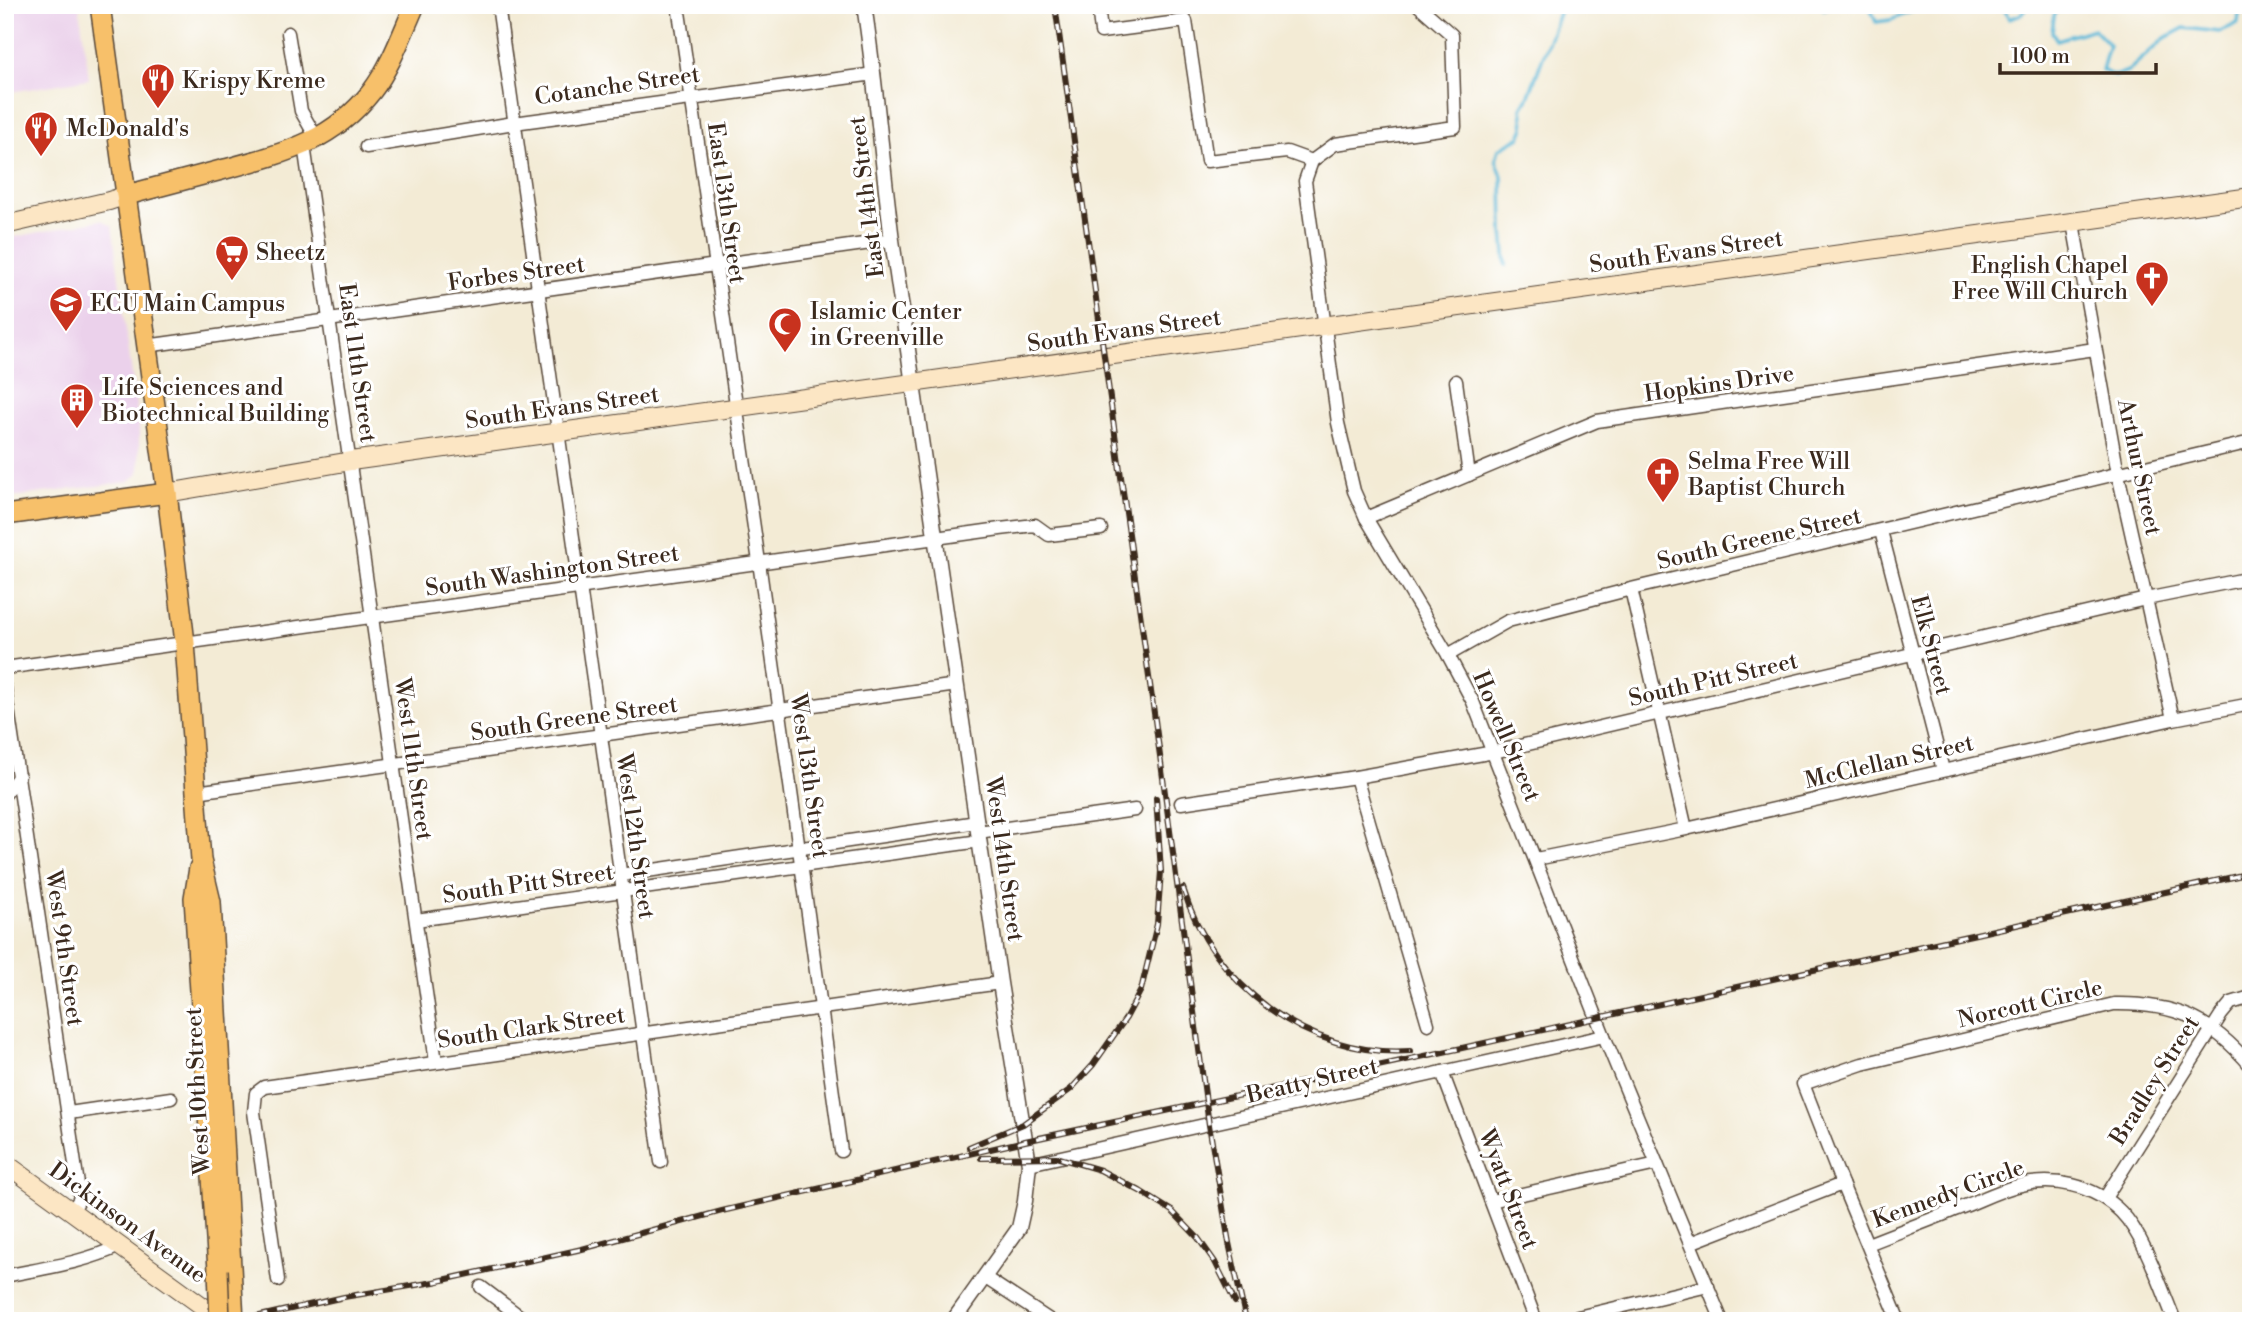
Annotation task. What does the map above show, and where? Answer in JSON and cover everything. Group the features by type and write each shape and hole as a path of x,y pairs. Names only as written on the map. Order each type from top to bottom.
{"main road":[{"name":"West 10th Street","path":"100,5 185,643 201,860 194,898 224,1269 234,1321"},
{"path":"5,225 284,154 311,142 354,110 372,90 386,69 415,5"},
{"name":"South Evans Street","path":"5,515 167,493 351,461 2251,197"},
{"name":"Dickinson Avenue","path":"5,1163 222,1321"},
{"name":"West 10th Street","path":"222,1321 224,1269"}],"street":[{"name":"West 12th Street","path":"498,5 556,432 661,1162"},
{"name":"East 13th Street","path":"678,5 736,407"},
{"name":"East 14th Street","path":"864,5 892,240 914,383"},
{"path":"1098,5 1101,32 1186,21 1208,161 1287,152 1312,161 1335,144 1455,127 1452,35 1418,5"},
{"name":"East 11th Street","path":"288,33 301,111 311,142 330,320 351,461"},
{"name":"Cotanche Street","path":"366,147 514,123 874,74"},
{"name":"Howell Street","path":"1312,161 1305,181 1345,462 1354,491 1366,518 1473,702 1604,1036 1723,1321"},
{"name":"Arthur Street","path":"2073,223 2118,474 2174,719"},
{"name":"Forbes Street","path":"146,346 892,240"},
{"name":"Hopkins Drive","path":"1366,518 1597,422 2095,349"},
{"path":"1456,381 1469,475"},
{"name":"West 14th Street","path":"914,383 1000,983 1029,1164 1019,1228 953,1321"},
{"name":"West 13th Street","path":"736,407 841,1151"},
{"name":"South Greene Street","path":"1448,655 1508,621 1630,589 2251,442"},
{"name":"West 11th Street","path":"351,461 436,1062"},
{"name":"South Washington Street","path":"5,668 936,537 1035,525 1049,535 1101,529"},
{"name":"Elk Street","path":"1881,531 1943,770"},
{"name":"South Pitt Street","path":"1181,803 1494,752 2146,599 2251,578"},
{"path":"1630,589 1686,829"},
{"name":"South Greene Street","path":"196,792 957,685"},
{"name":"West 9th Street","path":"5,688 80,1198 72,1212"},
{"name":"McClellan Street","path":"1536,859 1686,829 2251,704"},
{"path":"5,794 19,776"},
{"path":"1356,776 1428,1024"},
{"name":"South Pitt Street","path":"620,875 799,848 978,832 1135,810"},
{"name":"South Pitt Street","path":"416,920 801,866 978,832"},
{"name":"South Clark Street","path":"278,1280 254,1112 256,1093 264,1087 1000,983"},
{"name":"Bradley Street","path":"2105,1198 2211,1029 2231,1003 2251,997"},
{"name":"Norcott Circle","path":"1842,1184 1804,1084 1862,1065 2114,1004 2145,1004 2176,1009 2211,1029 2232,1044 2251,1066"},
{"name":"Beatty Street","path":"1029,1164 1604,1036"},
{"name":"Wyatt Street","path":"1442,1072 1536,1321"},
{"path":"69,1113 171,1098"},
{"path":"1491,1201 1657,1164"},
{"name":"Kennedy Circle","path":"1868,1244 2017,1186 2047,1181 2077,1186 2092,1190 2122,1213 2133,1230 2175,1321"},
{"path":"1690,1243 1842,1184 1899,1321"},
{"path":"5,1276 100,1255 119,1245"},
{"path":"984,1277 1051,1321"},
{"path":"1561,1321 1708,1286"},
{"path":"481,1287 526,1321"}],"shaded area":[{"path":"5,5 79,5 89,79 5,93"},
{"name":"ECU Main Campus","path":"101,220 112,226 139,426 139,473 128,482 5,498 5,239"}],"waterway":[{"path":"1506,265 1502,176 1496,159 1499,149 1520,137 1524,128 1522,108 1562,5"},
{"path":"1821,5 1824,9 1834,5"},
{"path":"1869,5 1876,22 1891,20 1927,5"},
{"path":"1974,5 1982,8 1988,5"},
{"path":"1999,5 2004,8 2009,19 2020,15 2028,5"},
{"path":"2059,5 2052,32 2057,40 2094,29 2109,45 2102,70 2114,76 2128,71 2165,38 2184,28 2220,32 2238,23 2240,5"}],"railway":[{"path":"1055,5 1209,1125 1229,1243 1246,1321"},
{"path":"969,1147 1023,1124 1071,1089 1093,1065 1126,1018 1141,990 1157,924 1161,871 1156,798"},
{"path":"238,1321 582,1249 722,1211 1025,1141 1462,1048 2251,873"},
{"path":"1183,888 1197,923 1216,955 1241,984 1270,1009 1301,1028 1336,1042 1372,1050 1410,1051"},
{"path":"981,1158 1056,1157 1100,1170 1140,1191 1172,1211 1198,1238 1215,1262 1235,1302"}],"place":[{"name":"Krispy Kreme","path":"158,110"},
{"name":"McDonald's","path":"41,158"},
{"name":"Sheetz","path":"232,282"},
{"name":"English Chapel Free Will Church","path":"2152,308"},
{"name":"ECU Main Campus","path":"66,333"},
{"name":"Islamic Center in Greenville","path":"785,354"},
{"name":"Life Sciences and Biotechnical Building","path":"77,430"},
{"name":"Selma Free Will Baptist Church","path":"1663,504"}]}
